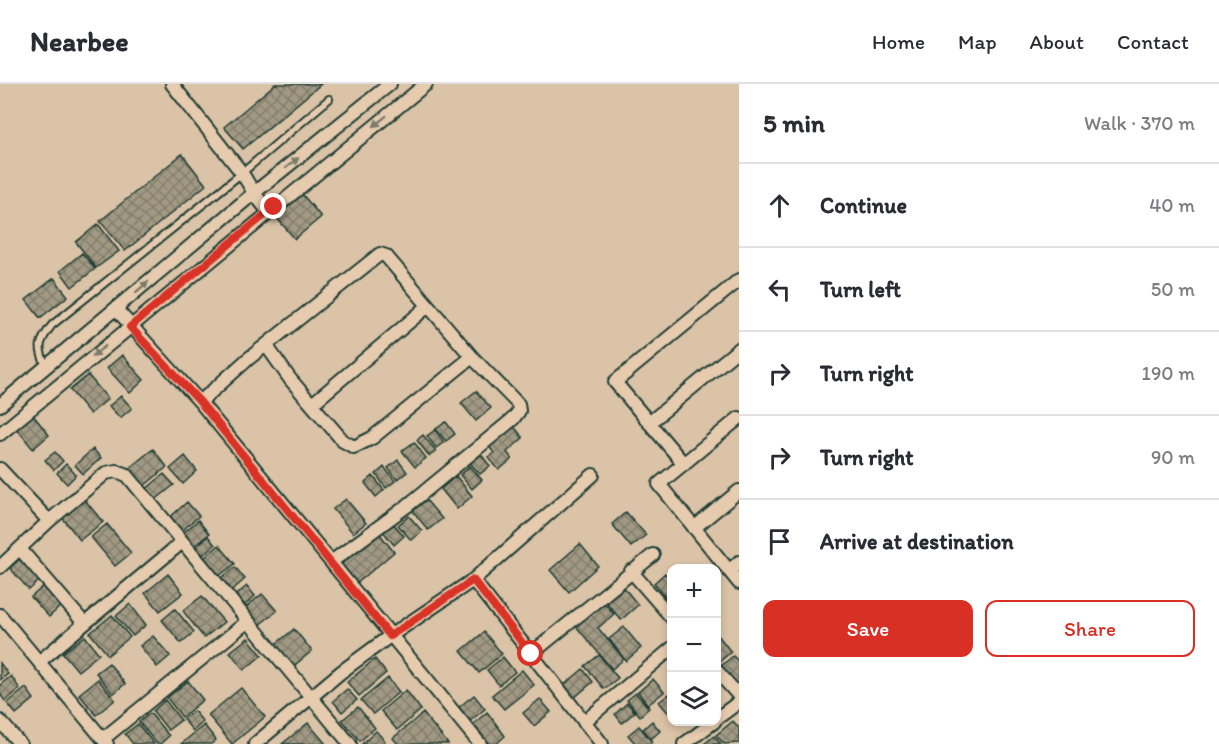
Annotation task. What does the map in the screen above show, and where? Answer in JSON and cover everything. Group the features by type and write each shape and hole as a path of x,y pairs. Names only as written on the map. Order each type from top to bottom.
{"street":[{"path":"172,84 242,173 268,212"},
{"path":"0,405 390,84"},
{"path":"0,434 82,364 426,84"},
{"path":"200,402 248,359 380,254 386,256 427,307 518,404 519,411 513,419 407,506 331,562"},
{"path":"684,464 615,382 739,280"},
{"path":"312,404 427,307"},
{"path":"116,309 200,402 480,744"},
{"path":"266,345 343,441 354,447 372,438 472,357"},
{"path":"69,347 82,364"},
{"path":"649,423 739,349"},
{"path":"739,418 659,484 694,528 734,567 739,583"},
{"path":"0,469 49,521"},
{"path":"0,567 106,472 116,471 127,475 181,543 312,696 350,744"},
{"path":"255,744 312,696 390,636 473,580 593,475"},
{"path":"694,528 739,491"},
{"path":"40,661 181,543"},
{"path":"20,549 84,623"},
{"path":"531,654 653,555"},
{"path":"631,571 667,612"},
{"path":"473,580 602,744"},
{"path":"0,615 105,742 248,621"},
{"path":"584,722 667,652"},
{"path":"719,672 739,696"},
{"path":"721,716 739,702"},
{"path":"0,721 20,744"},
{"path":"684,744 707,726"}],"lane":[{"path":"46,366 39,351 42,338 52,325 242,173 329,99"}],"building":[{"path":"275,84 321,84 243,149 224,127"},
{"path":"182,154 206,185 125,251 100,221"},
{"path":"302,194 321,217 295,239 275,216"},
{"path":"98,224 119,251 96,268 76,242"},
{"path":"82,253 95,269 72,287 60,271"},
{"path":"54,278 68,296 40,318 26,300"},
{"path":"122,355 144,380 130,393 107,368"},
{"path":"88,375 108,399 90,414 70,390"},
{"path":"476,391 491,408 476,421 461,403"},
{"path":"121,396 132,408 120,418 109,406"},
{"path":"33,415 49,435 33,449 17,429"},
{"path":"446,422 455,434 446,441 436,429"},
{"path":"513,425 523,438 507,452 512,459 499,470 488,457 494,453 489,446"},
{"path":"435,430 444,442 436,448 427,436"},
{"path":"423,435 436,451 429,456 417,440"},
{"path":"414,442 426,458 415,467 402,451"},
{"path":"93,449 101,458 83,474 75,465"},
{"path":"153,449 167,467 144,486 129,468"},
{"path":"55,452 63,461 54,470 45,460"},
{"path":"480,453 490,466 480,474 469,462"},
{"path":"185,456 197,471 183,484 170,469"},
{"path":"398,460 407,472 397,480 388,468"},
{"path":"66,464 76,475 67,484 57,473"},
{"path":"470,466 482,480 472,489 460,475"},
{"path":"384,467 395,481 386,488 376,474"},
{"path":"164,474 174,485 154,501 145,490"},
{"path":"373,476 384,490 376,497 365,483"},
{"path":"456,476 472,496 457,509 441,489"},
{"path":"83,498 103,522 80,540 61,516"},
{"path":"346,499 366,523 353,533 333,509"},
{"path":"426,500 442,519 428,530 413,511"},
{"path":"187,502 199,516 178,534 167,520"},
{"path":"626,512 646,535 631,547 612,524"},
{"path":"409,516 422,531 411,540 398,525"},
{"path":"198,520 209,534 194,546 183,533"},
{"path":"392,522 404,536 394,545 382,530"},
{"path":"107,524 131,553 115,566 91,537"},
{"path":"379,533 394,552 355,585 339,566"},
{"path":"208,536 215,545 203,555 196,547"},
{"path":"580,544 598,566 569,592 550,570"},
{"path":"219,545 235,564 219,576 204,558"},
{"path":"22,557 41,579 29,590 10,568"},
{"path":"235,567 245,579 229,593 219,580"},
{"path":"665,573 667,575 667,599 654,583"},
{"path":"168,574 183,593 160,611 145,593"},
{"path":"621,584 638,605 621,620 603,598"},
{"path":"45,585 62,605 49,617 31,597"},
{"path":"247,586 255,596 245,605 236,595"},
{"path":"262,594 277,611 259,625 245,608"},
{"path":"202,596 224,622 204,638 183,611"},
{"path":"603,601 614,614 598,628 624,659 612,669 575,625"},
{"path":"130,604 146,625 133,636 116,616"},
{"path":"175,609 194,632 181,643 162,620"},
{"path":"112,615 130,637 108,655 90,633"},
{"path":"624,627 641,648 626,661 609,639"},
{"path":"294,629 312,651 290,669 272,647"},
{"path":"484,632 502,654 479,673 461,651"},
{"path":"85,636 99,654 78,671 63,653"},
{"path":"153,636 170,656 157,667 140,646"},
{"path":"248,638 262,655 244,670 230,652"},
{"path":"721,639 731,652 721,660"},
{"path":"599,655 618,678 604,689 585,666"},
{"path":"733,656 739,662 739,687 721,666"},
{"path":"503,657 515,672 499,685 487,670"},
{"path":"375,659 386,673 359,696 347,682"},
{"path":"0,663 8,674 0,680"},
{"path":"109,663 125,684 113,694 96,673"},
{"path":"583,669 593,682 574,698 564,685"},
{"path":"522,670 534,685 504,709 492,695"},
{"path":"11,676 20,689 5,701 0,694 0,685"},
{"path":"388,678 399,692 373,714 361,700"},
{"path":"98,679 115,700 96,715 79,694"},
{"path":"653,679 664,692 648,705 638,692"},
{"path":"188,681 203,700 182,717 167,698"},
{"path":"26,688 34,699 16,714 7,703"},
{"path":"241,688 265,717 232,744 208,715"},
{"path":"347,689 357,700 342,712 333,701"},
{"path":"406,690 421,710 397,730 381,711"},
{"path":"636,693 649,708 640,716 627,700"},
{"path":"474,695 485,709 470,721 459,707"},
{"path":"667,696 667,711 659,702"},
{"path":"540,699 551,712 534,726 523,713"},
{"path":"165,700 181,720 168,730 153,711"},
{"path":"627,703 635,712 622,723 615,714"},
{"path":"358,707 375,728 360,741 342,720"},
{"path":"194,711 203,722 193,731 183,719"},
{"path":"487,712 505,736 496,744 489,744 473,724"},
{"path":"150,713 169,736 160,744 157,744 139,722"},
{"path":"423,713 448,744 398,744 393,738"},
{"path":"652,721 660,731 651,739 643,729"},
{"path":"733,721 739,728 739,743 724,744 716,735"},
{"path":"308,723 326,744 282,744"},
{"path":"138,724 154,744 133,744 125,734"},
{"path":"204,725 216,740 211,744 181,744"},
{"path":"639,726 652,742 636,744 628,735"},
{"path":"376,731 385,741 382,744 362,744"},
{"path":"714,736 721,744 704,744"}],"route":[{"path":"274,207 130,327 200,402 390,636 473,580 531,654"}]}
